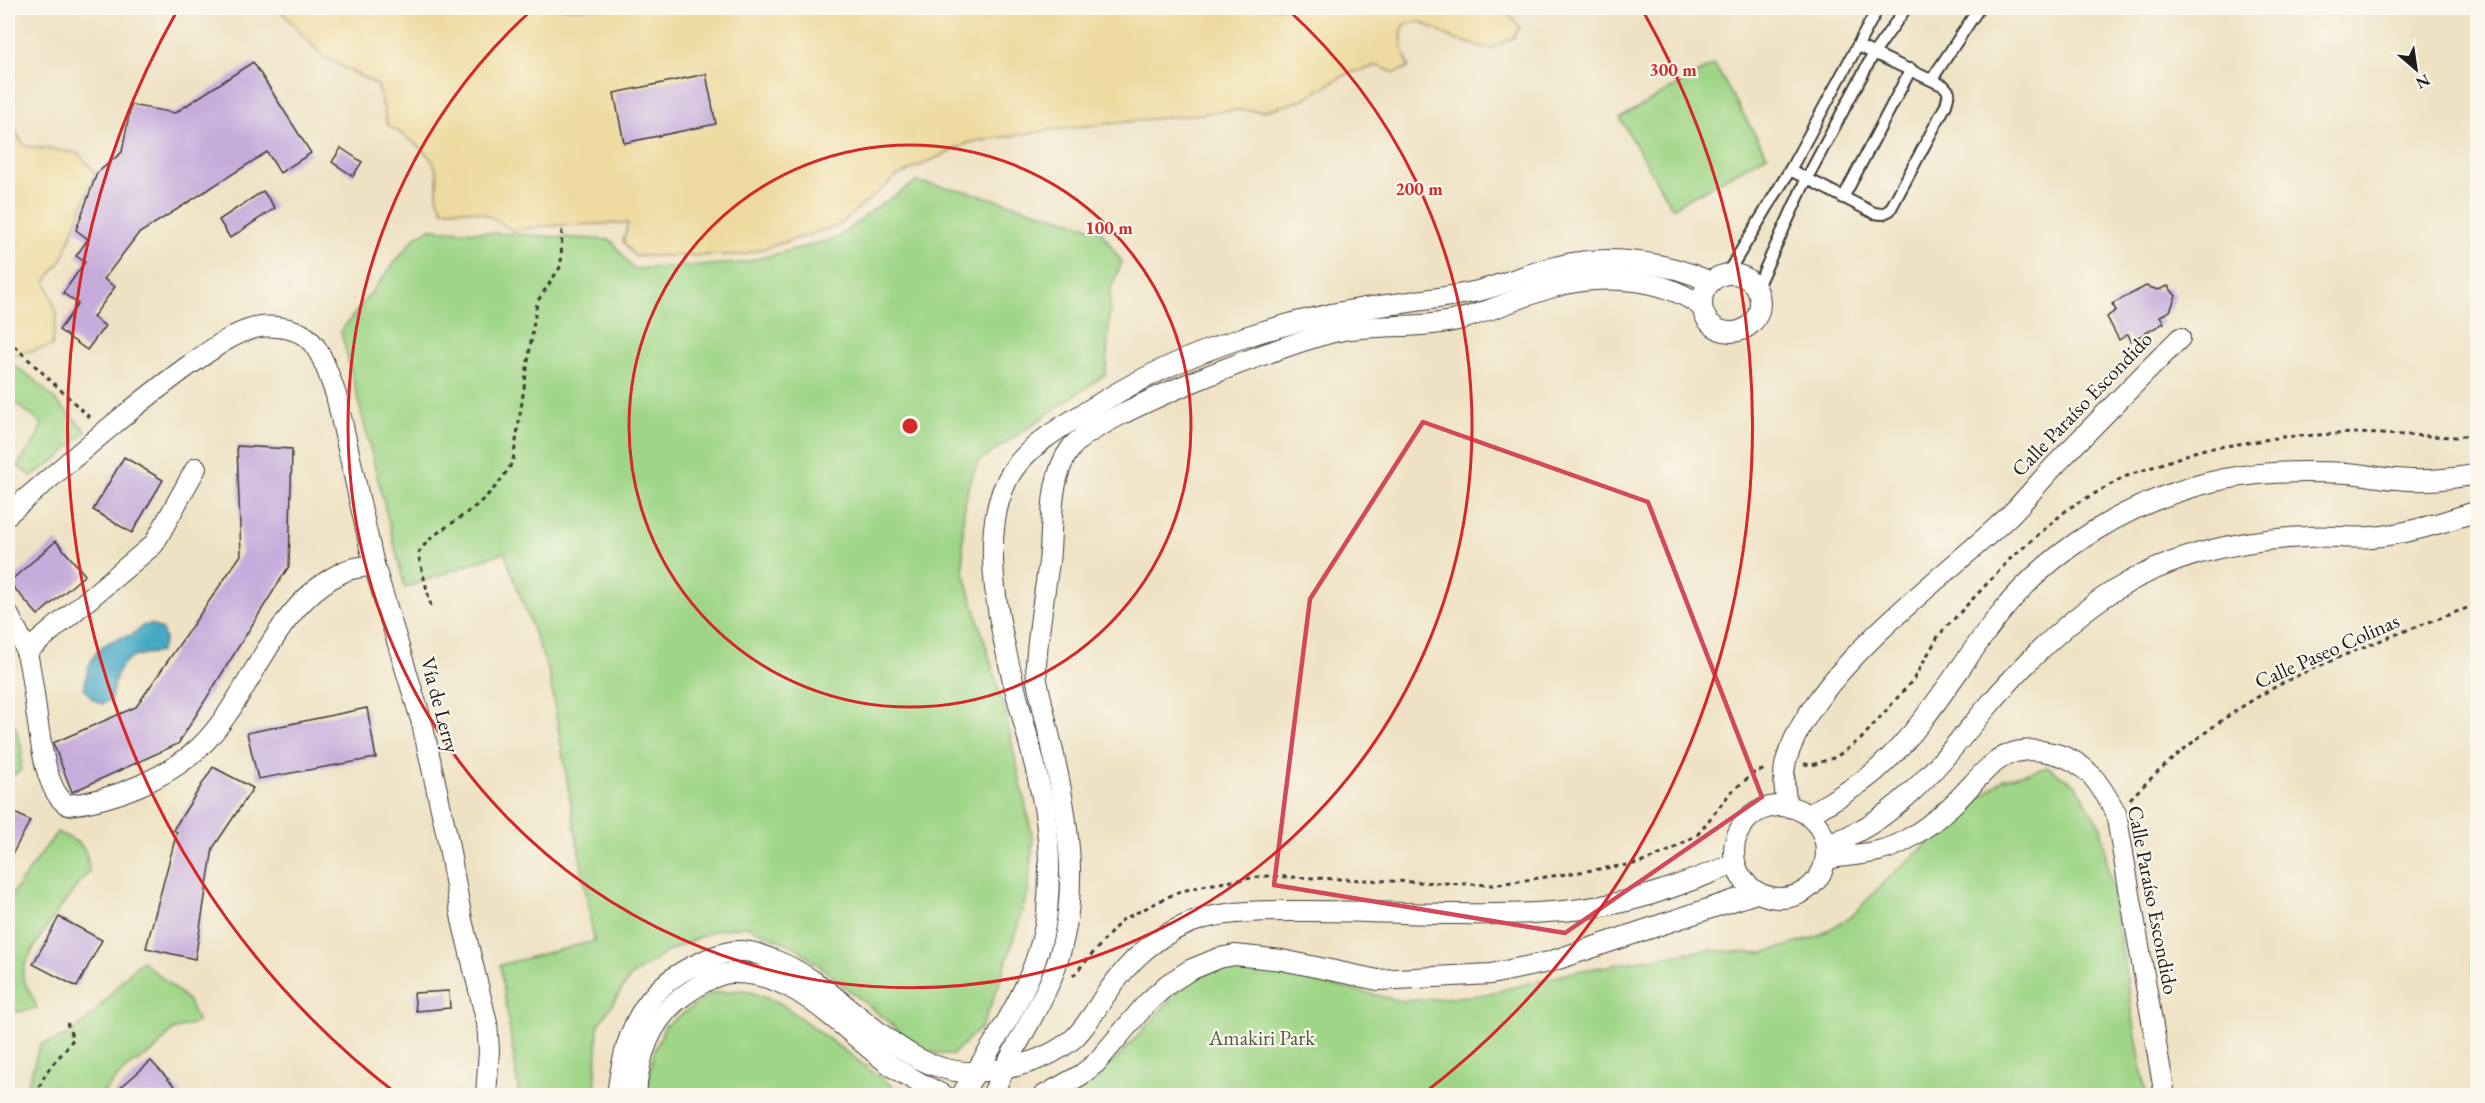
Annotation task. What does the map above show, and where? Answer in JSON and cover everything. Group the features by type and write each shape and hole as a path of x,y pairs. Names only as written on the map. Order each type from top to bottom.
{"street":[{"path":"962,1095 1000,1035 1040,950 1049,881 1049,846 1045,812 1007,651 994,573 993,526 997,504 1014,468 1050,435 1117,392 1208,351 1277,326 1361,308 1461,294 1556,266 1587,261 1623,261 1719,278 1744,277 1756,289 1760,298 1757,315 1752,323 1736,332 1726,332 1710,323 1702,307 1702,298 1719,278"},
{"path":"992,1095 1004,1067 1049,984 1067,922 1070,839 1065,802 1037,681 1036,665 1055,496 1061,468 1071,448 1094,428 1158,398 1312,337 1344,330 1459,320 1554,286 1594,280 1617,280 1672,290 1702,307"},
{"name":"Vía de Lerry","path":"105,432 225,340 255,328 273,327 300,333 306,337 326,368 336,395 374,565 422,723 447,836 462,920 487,1023 489,1050 486,1095"},
{"name":"Calle Paraíso Escondido","path":"1787,806 1784,785 1785,762 1800,730 1819,700 1849,662 2011,514 2060,460 2180,338"},
{"path":"8,514 105,432"},
{"path":"26,652 154,544 196,468"},
{"path":"1809,815 1879,769 1906,741 2001,612 2025,585 2070,547 2109,522 2172,493 2210,482 2248,476 2279,473 2349,473 2396,479 2441,481 2478,474"},
{"path":"1826,852 1862,831 1902,802 1935,770 1984,711 2088,607 2152,568 2232,544 2307,536 2374,537 2435,525 2478,511"},
{"path":"8,614 26,652 44,755 55,796 68,805 78,804 114,794 161,775 186,758 200,746 222,718 295,608 324,583 345,570 374,565"},
{"name":"Calle Paraíso Escondido","path":"1826,852 1887,850 1905,842 1951,806 1994,762 2006,754 2030,748 2055,754 2089,770 2116,813 2165,1095"},
{"path":"1787,806 1809,815 1817,824 1826,852 1822,874 1812,886 1800,895 1785,899 1770,898 1746,885 1735,864 1735,841 1746,821 1765,809 1787,806"},
{"path":"617,1095 628,1037 652,998 682,972 725,953 741,951 756,953 805,974 918,1060 948,1070 975,1072 1036,1060 1065,1044 1076,1036 1118,977 1139,954 1173,930 1208,918 1272,911 1520,914 1572,909 1660,892 1735,864"},
{"path":"1043,1095 1081,1075 1095,1063 1147,1003 1168,984 1190,970 1219,958 1235,955 1282,960 1377,980 1491,974 1549,962 1756,892"},
{"path":"636,1095 643,1052 660,1017 685,995 709,980 730,973 753,975 790,987 893,1066 945,1095"}],"lane":[{"path":"1719,278 1790,170 1878,8"},
{"path":"1756,289 1806,180 1874,53 1906,8"},
{"path":"1932,80 1979,8"},
{"path":"1790,170 1875,213 1882,214 1890,210 1946,105 1949,92 1944,86 1911,69 1858,46"},
{"path":"1843,198 1911,69"}],"path":[{"path":"431,606 418,554 426,541 467,513 502,482 513,461 537,302 561,266 562,227"},
{"path":"8,340 105,432"},
{"name":"Calle Paseo Colinas","path":"2116,813 2173,760 2211,729 2267,693 2299,675 2478,604"},
{"path":"1072,977 1122,920 1178,892 1207,885 1264,876 1492,885 1640,863 1671,850 1698,834 1731,792 1746,779 1754,773 1785,762"},
{"path":"38,1095 38,1089 49,1070 73,1039 67,1023"}],"highlighted area":[{"path":"1423,422 1648,502 1762,797 1565,933 1274,885 1310,599"}],"green space":[{"path":"1714,64 1767,155 1672,208 1620,118"},
{"path":"916,182 966,191 1100,230 1122,262 1111,288 1106,374 978,462 968,487 963,519 963,569 1005,711 1033,840 1028,892 1000,982 982,1026 952,1055 924,1051 796,947 746,926 713,931 669,951 630,977 598,1026 595,1095 517,1095 518,1086 500,965 594,941 549,673 504,552 405,588 341,331 415,237 430,229 611,240 633,269 741,263 837,238 874,209"},
{"path":"8,361 35,380 86,431 59,458 31,476 17,466 36,440 42,424 8,400"},
{"path":"8,723 14,724 22,748 21,770 8,779"},
{"name":"Amakiri Park","path":"2048,767 2076,785 2101,826 2146,1095 1074,1096 1118,1057 1188,981 1220,968 1248,967 1403,1001 1483,995 1578,971 1703,950 1763,953 1817,937 1852,916 1886,880 2003,779"},
{"path":"57,832 81,846 87,855 89,871 38,940 24,969 23,978 37,1008 18,1012 8,1010 8,900"},
{"path":"142,961 188,1000 198,1022 173,1030 153,1052 127,1067 101,1095 8,1095 11,1090 28,1084 40,1045 63,1037 81,1026 132,969"},
{"path":"744,990 780,1003 904,1095 645,1096 654,1052 665,1026 712,993"}],"sand":[{"path":"273,8 1504,8 1520,27 1513,38 1490,49 1456,40 1421,22 1405,24 1402,40 1409,67 1395,73 1378,66 1349,73 1300,101 1264,111 1237,110 1050,130 971,142 897,176 838,226 742,255 634,256 623,241 628,223 542,226 513,231 495,219 480,213 443,210 437,196 435,166 417,145 387,124 378,85 323,57 284,14"},
{"path":"8,121 25,146 78,153 95,172 63,258 46,281 57,314 52,346 8,356"}],"water":[{"path":"151,624 162,630 165,639 160,652 143,654 126,661 118,672 111,700 102,704 92,699 85,689 85,682 88,669 98,650 110,642 131,635 142,626"}],"building":[{"path":"253,62 311,153 280,173 267,152 138,234 104,279 115,287 93,317 105,326 87,350 59,330 78,304 63,293 85,262 76,256 88,239 76,230 97,173 122,152 131,105 175,113"},
{"path":"706,74 716,124 624,143 614,93"},
{"path":"341,148 362,162 353,176 332,162"},
{"path":"263,191 275,208 230,238 219,220"},
{"path":"2146,286 2158,290 2168,286 2176,296 2170,311 2160,316 2164,323 2131,341 2128,334 2119,340 2107,317 2116,310 2112,304"},
{"path":"237,446 292,449 289,566 178,744 72,792 53,743 136,707 241,555"},
{"path":"124,457 163,480 132,533 93,510"},
{"path":"56,541 85,575 38,615 9,582"},
{"path":"367,708 376,758 258,779 247,733"},
{"path":"213,767 253,788 213,848 195,959 146,948 177,832 173,830"},
{"path":"8,809 30,821 8,862"},
{"path":"59,917 102,940 77,987 33,964"},
{"path":"449,991 450,1008 416,1011 414,993"},
{"path":"151,1061 183,1095 112,1095"}]}
